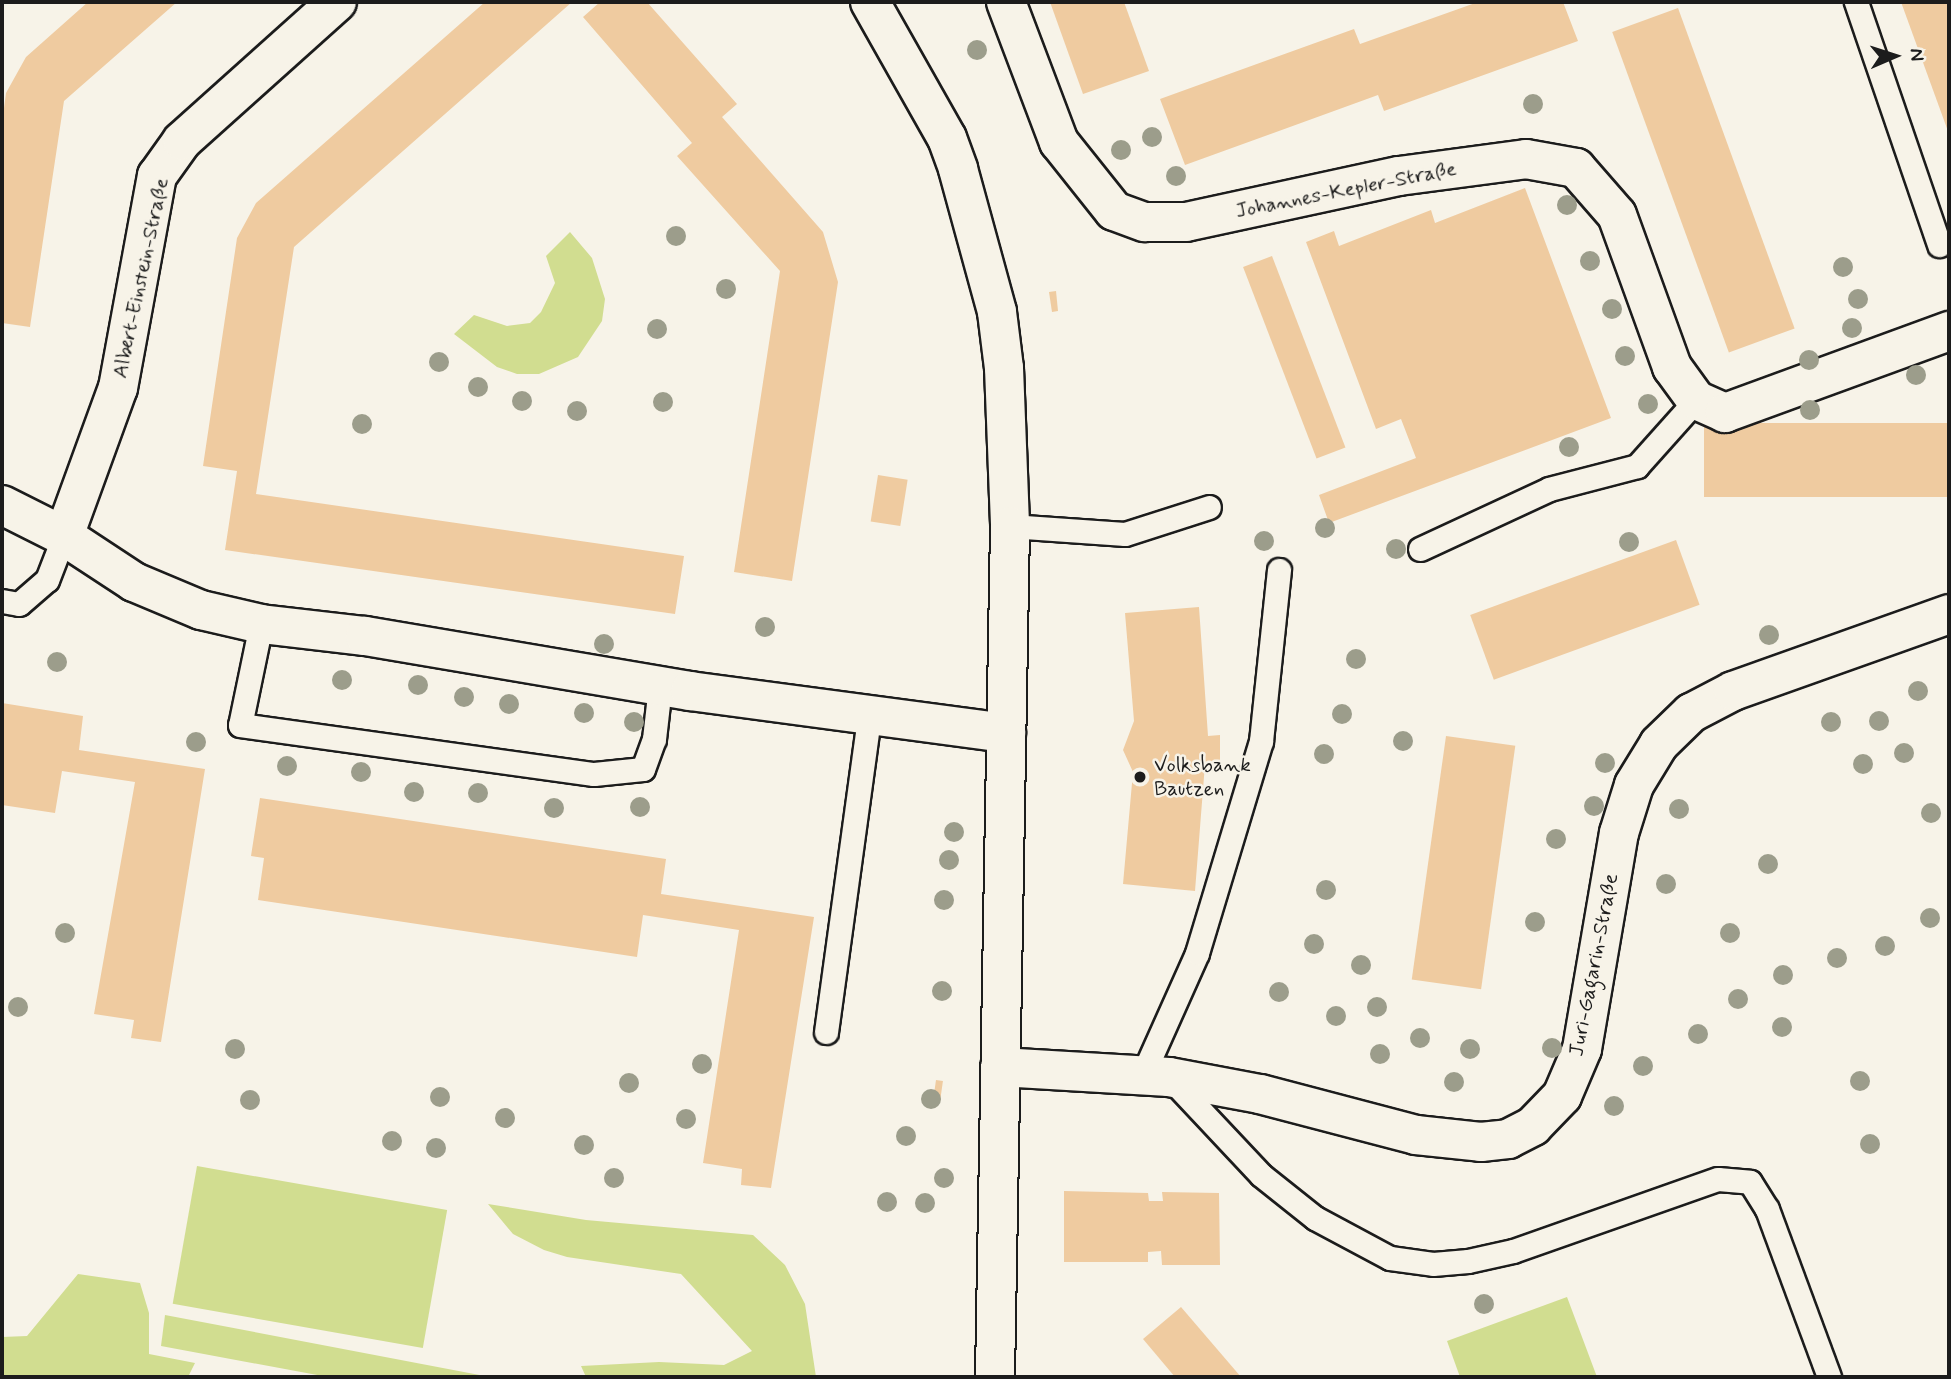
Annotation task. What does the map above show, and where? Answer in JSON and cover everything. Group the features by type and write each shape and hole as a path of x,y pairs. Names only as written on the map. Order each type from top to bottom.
{"street":[{"name":"Albert-Einstein-Straße","path":"64,536 118,388 157,176 182,141 337,2"},
{"path":"870,2 947,138 998,312 1004,369 1010,526 995,1377"},
{"name":"Johannes-Kepler-Straße","path":"1006,2 1059,142 1114,211 1145,222 1186,222 1399,176 1514,161 1576,168 1617,215 1672,367 1696,400"},
{"path":"1696,400 1725,413 1949,331"},
{"path":"2,505 64,536 134,582 201,610 261,624 365,636 660,686 869,717 1006,733"},
{"name":"Juri-Gagarin-Straße","path":"1000,1067 1156,1076 1459,1141 1508,1139 1533,1126 1562,1096 1582,1049 1619,833 1634,785 1659,744 1691,713 1733,691 1949,614"}],"lane":[{"path":"1856,2 1939,245"},
{"path":"1420,550 1549,489 1637,466 1696,400"},
{"path":"1010,526 1125,534 1209,508"},
{"path":"2,601 19,604 47,580 64,536"},
{"path":"1279,570 1261,741 1156,1076 1261,1175 1315,1218 1390,1258 1433,1264 1468,1261 1513,1251 1718,1179 1750,1182 1767,1209 1829,1377"},
{"path":"261,624 240,725 594,774 643,769 654,738 660,686"},
{"path":"826,1032 869,717"}],"green space":[{"path":"570,232 592,258 605,299 602,321 578,357 539,374 517,374 497,367 454,334 474,315 507,326 530,323 541,312 555,283 546,256"},
{"path":"197,1166 447,1210 423,1348 173,1304"},
{"path":"488,1204 586,1220 753,1235 785,1265 805,1304 816,1377 586,1377 581,1366 659,1362 724,1365 752,1351 681,1274 567,1257 544,1250 513,1234"},
{"path":"78,1274 140,1283 149,1313 149,1354 195,1363 188,1377 2,1375 2,1337 27,1336"},
{"path":"1567,1297 1597,1377 1460,1377 1447,1341"},
{"path":"165,1315 490,1377 328,1377 161,1346"}],"building":[{"path":"88,2 177,2 64,101 30,327 2,323 2,123 6,93 26,57"},
{"path":"485,2 572,2 294,247 256,494 684,556 675,614 225,550 237,471 203,466 237,238 256,203"},
{"path":"600,2 647,2 737,104 722,117 823,232 838,282 792,581 734,572 780,271 677,156 692,143 583,17"},
{"path":"1050,2 1124,2 1149,71 1083,94"},
{"path":"1478,2 1563,2 1578,41 1384,111 1378,95 1185,165 1160,99 1354,29 1360,44"},
{"path":"1901,2 1949,2 1949,134"},
{"path":"1678,8 1795,328 1729,352 1612,32"},
{"path":"1525,188 1611,418 1329,523 1319,495 1416,458 1401,419 1376,429 1306,242 1334,231 1339,246 1431,210 1435,223"},
{"path":"1272,256 1345,447 1317,458 1243,267"},
{"path":"1056,291 1058,311 1052,312 1049,292"},
{"path":"1704,423 1949,423 1949,497 1704,497"},
{"path":"878,475 908,480 900,526 871,521"},
{"path":"1676,540 1700,605 1494,680 1470,615"},
{"path":"1199,607 1208,736 1220,735 1220,763 1205,764 1195,891 1123,884 1133,772 1123,750 1134,721 1125,613"},
{"path":"2,703 83,716 79,750 205,769 161,1042 131,1038 134,1020 94,1014 135,782 62,771 55,813 2,805"},
{"path":"1446,736 1515,746 1481,989 1412,980"},
{"path":"260,798 666,859 661,894 814,917 771,1188 741,1185 742,1169 703,1163 739,930 643,915 637,957 258,900 264,858 251,856"},
{"path":"936,1080 943,1081 940,1101 933,1100"},
{"path":"1064,1191 1148,1193 1149,1201 1163,1201 1162,1192 1219,1193 1220,1265 1162,1265 1161,1251 1148,1252 1148,1262 1064,1262"},
{"path":"1181,1307 1241,1377 1175,1377 1143,1339"}],"place":[{"name":"Volksbank Bautzen","path":"1140,777"}]}
